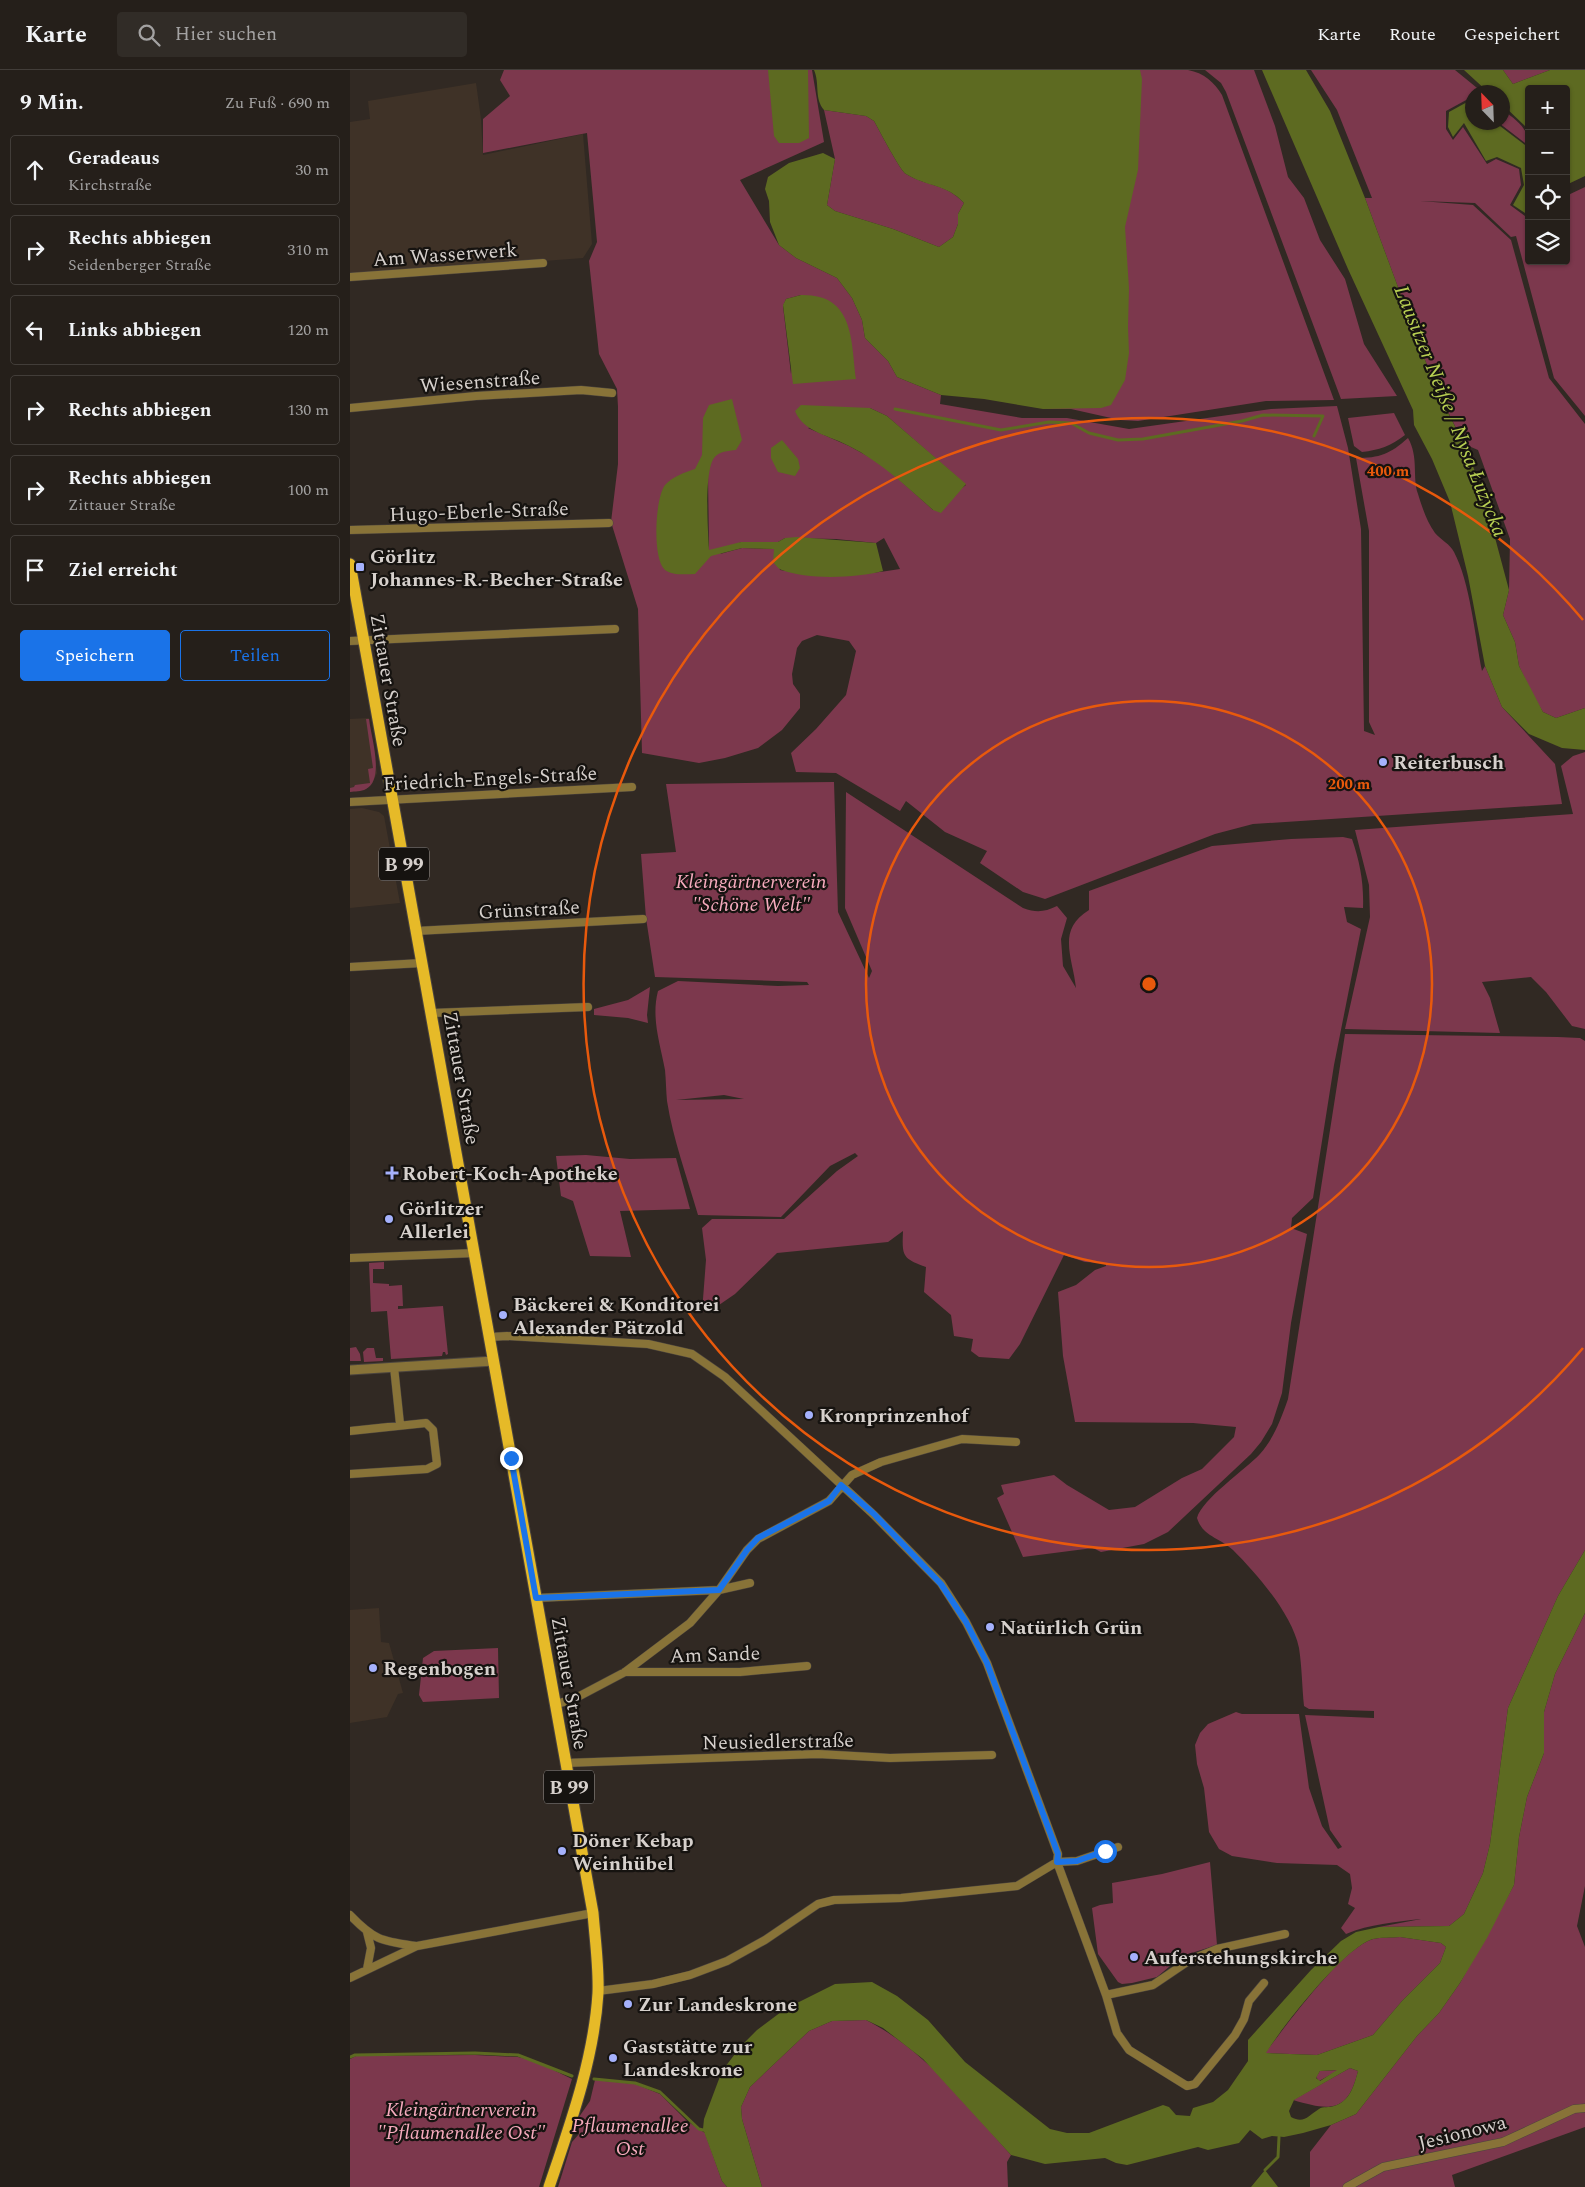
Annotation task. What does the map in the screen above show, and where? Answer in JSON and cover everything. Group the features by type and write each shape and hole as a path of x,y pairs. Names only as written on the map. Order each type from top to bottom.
{"main road":[{"name":"Zittauer Straße","path":"350,564 593,1913 598,1992 593,2031 586,2067 549,2187"}],"street":[{"name":"Am Wasserwerk","path":"350,277 543,263"},
{"name":"Wiesenstraße","path":"350,408 476,396 581,390 612,393"},
{"name":"Hugo-Eberle-Straße","path":"350,530 609,523"},
{"path":"350,641 615,629"},
{"name":"Friedrich-Engels-Straße","path":"350,802 392,798 414,799 632,787"},
{"name":"Grünstraße","path":"416,930 643,920"},
{"path":"350,968 422,963"},
{"path":"432,1013 588,1007"},
{"path":"350,1258 475,1253"},
{"path":"490,1337 507,1336 648,1344 692,1354 725,1377 874,1514 941,1584 966,1622 987,1663 1058,1854 1057,1862 1106,1995 1117,2033 1129,2050 1187,2086 1191,2086 1235,2035 1244,2019 1249,2001 1264,1983"},
{"path":"350,1370 494,1361"},
{"path":"394,1367 400,1424"},
{"path":"350,1431 400,1424 426,1423 433,1430 437,1464 427,1469 350,1474"},
{"name":"Am Sande","path":"555,1704 572,1700 625,1672 690,1623 719,1590 747,1550 758,1538 829,1501 841,1485 852,1475 881,1462 962,1439 1016,1442"},
{"path":"536,1598 719,1590 750,1583"},
{"name":"Am Sande","path":"625,1672 740,1672 807,1666"},
{"name":"Neusiedlerstraße","path":"565,1763 818,1754 890,1758 992,1755"},
{"path":"598,1992 652,1984 690,1975 726,1961 765,1940 818,1904 834,1900 901,1898 1016,1886 1057,1862 1077,1861 1118,1847"},
{"path":"350,1978 417,1946 593,1913"},
{"path":"350,1915 367,1932 385,1941 417,1946"},
{"path":"367,1932 371,1948 367,1969"},
{"path":"1106,1995 1153,1985 1190,1960 1217,1949 1285,1934"},
{"name":"Jesionowa","path":"1347,2187 1383,2167 1503,2142 1574,2109 1585,2108"}],"shaded area":[{"path":"768,70 808,70 809,138 799,143 779,143 774,136"},
{"path":"814,70 1140,70 1142,79 1138,170 1125,227 1129,288 1129,353 1125,380 1111,405 1101,408 1043,409 984,399 941,395 897,377 888,361 865,338 862,320 852,298 837,278 796,258 779,245 770,222 769,201 765,189 768,177 789,163 823,153 835,159 827,205 835,211 893,229 939,247 953,237 958,224 958,214 964,203 951,192 903,172 874,121 866,116 824,110 819,101"},
{"path":"1262,70 1306,70 1330,111 1365,198 1425,360 1440,397 1464,444 1482,489 1509,590 1503,615 1515,642 1519,666 1543,712 1556,718 1585,708 1585,750 1562,748 1529,734 1502,707 1485,666 1468,576 1450,502 1432,459 1414,425 1413,410 1348,269"},
{"path":"1464,70 1503,70 1513,84 1550,70 1585,70 1585,176 1570,183 1570,85 1525,85 1525,126 1510,112 1510,85 1480,85"},
{"path":"476,83 483,155 583,134 592,244 583,258 350,276 350,122 370,119 368,101"},
{"path":"1465,103 1465,125 1464,123 1453,137 1448,127 1449,112"},
{"path":"1468,130 1505,130 1525,145 1525,213 1513,205 1524,185 1521,168 1497,157 1486,161"},
{"path":"801,295 818,297 831,302 840,311 847,322 853,349 856,379 793,384 783,305 786,299"},
{"path":"732,399 742,440 736,450 718,454 711,465 707,502 709,550 741,542 778,542 785,538 797,537 876,543 883,571 832,577 792,573 778,568 773,562 774,549 742,548 711,556 695,574 676,574 665,570 658,554 656,528 662,492 665,485 671,480 695,469 702,455 703,418 709,405"},
{"path":"801,405 870,408 887,416 966,484 941,513 933,510 872,459 849,446 818,433 804,424 795,411"},
{"path":"782,440 798,459 800,468 795,476 778,472 771,458 771,448"},
{"path":"369,718 377,773 372,784 366,789 350,792 350,719"},
{"path":"362,808 379,812 384,816 400,903 350,908 350,809"},
{"path":"1585,1550 1585,1613 1555,1674 1544,1712 1544,1753 1527,1797 1519,1837 1514,1885 1487,1938 1460,1983 1439,2013 1417,2036 1356,2114 1331,2125 1284,2137 1272,2136 1262,2139 1250,2130 1239,2143 1208,2150 1198,2147 1127,2165 1105,2158 1045,2164 1011,2155 923,2059 883,2028 866,2020 832,2021 809,2031 750,2087 741,2107 742,2119 762,2187 727,2187 722,2181 703,2129 704,2119 722,2071 741,2046 757,2030 785,2009 835,1984 872,1982 897,1996 928,2020 965,2062 1050,2129 1067,2133 1089,2133 1163,2105 1169,2107 1176,2115 1190,2116 1193,2108 1213,2102 1228,2090 1248,2061 1248,2040 1311,1970 1341,1941 1356,1932 1379,1927 1449,1926 1464,1914 1483,1873 1490,1844 1508,1708 1558,1596","holes":["1400,1937 1441,1943 1446,1947 1440,1963 1402,2001 1373,2035 1317,2055 1266,2053 1315,1989 1347,1957 1361,1945 1373,1939","1350,2068 1358,2071 1348,2097 1339,2104 1321,2108 1306,2118 1299,2120 1291,2117 1289,2111 1294,2100","1337,2070 1320,2081 1316,2078 1320,2071"]},
{"name":"Regenbogen","path":"379,1608 381,1642 389,1643 403,1693 398,1694 387,1717 350,1723 350,1610"},
{"path":"1265,2170 1278,2187 1251,2187"}],"green space":[{"path":"504,70 812,70 824,142 740,180 779,245 796,258 837,278 852,298 862,320 865,338 888,361 897,377 941,395 940,404 1022,418 1067,418 1129,429 1271,409 1337,406 1348,448 1361,529 1364,731 1375,735 1369,722 1369,531 1356,458 1384,454 1396,448 1408,438 1413,452 1416,487 1425,514 1435,533 1448,544 1460,564 1471,610 1482,671 1485,666 1502,707 1555,764 1562,804 1253,824 1215,834 1045,899 1023,892 980,863 987,851 945,832 906,801 900,811 836,773 796,772 791,753 816,729 846,695 856,651 849,641 817,635 802,641 797,648 792,674 793,684 800,694 800,708 782,730 758,748 725,758 699,763 642,753 638,609 611,522 618,464 617,389 599,354 589,261 597,242 587,133 483,153 483,119 510,96 500,80","holes":["801,295 791,374 783,306 786,299","870,408 887,416 966,485 933,510 882,464 849,446 808,428","695,469 708,474 709,551","785,538 836,539 876,543 884,538 900,569 855,575 795,573 780,570 774,549 742,548 720,554 741,542 778,542"]},
{"path":"1087,70 1188,70 1204,76 1219,90 1334,400 1266,401 1138,421 1120,420 1071,409 1043,409"},
{"path":"1205,70 1254,70 1275,126 1288,177 1304,198 1320,240 1345,279 1364,344 1397,396 1341,399 1226,92 1221,83"},
{"path":"1311,70 1455,70 1473,85 1465,85 1465,101 1446,111 1446,129 1453,140 1463,127 1487,164 1496,159 1519,169 1521,185 1510,205 1525,216 1525,265 1570,265 1570,194 1585,187 1585,416 1554,378 1516,236 1511,237 1475,203 1420,201 1473,205 1511,240 1549,378 1585,424 1585,708 1556,718 1543,712 1519,666 1515,642 1503,615 1509,590 1510,539 1478,450 1464,444 1440,396 1425,360 1365,198 1372,198 1337,110"},
{"path":"1503,70 1550,70 1513,84"},
{"path":"824,110 866,116 874,121 903,172 943,188 964,203 958,214 958,224 953,237 939,247 893,229 835,211 827,205 835,159"},
{"path":"1510,116 1525,131 1525,143 1508,130 1510,130"},
{"path":"1394,413 1405,435 1390,445 1374,450 1362,452 1354,446 1348,418"},
{"path":"366,719 369,719 374,746 375,776 372,784 366,789 350,792 350,788 355,785 370,783 368,769 373,768"},
{"path":"1585,752 1585,1029 1572,1026 1546,992 1531,977 1482,982 1490,998 1500,1033 1345,1029 1370,917 1369,885 1355,830 1573,814 1561,766 1573,756"},
{"name":"Kleingärtnerverein \"Schöne Welt\"","path":"834,782 838,912 869,978 872,971 845,908 846,792 1023,908 1040,911 1057,906 1067,918 1061,939 1063,966 1076,988 1070,955 1070,936 1073,926 1089,910 1089,891 1212,846 1291,839 1343,837 1352,839 1361,873 1363,908 1344,907 1347,922 1361,929 1334,1065 1313,1198 1292,1218 1291,1228 1307,1234 1291,1323 1282,1393 1272,1424 1261,1442 1251,1454 1168,1532 1144,1544 1101,1552 1093,1548 1023,1557 997,1498 1004,1494 1001,1485 1054,1475 1109,1510 1135,1507 1182,1478 1202,1469 1234,1437 1236,1427 1193,1423 1075,1422 1063,1356 1058,1292 1076,1285 1095,1270 1106,1266 1106,1263 1085,1262 1064,1255 1020,1344 1009,1359 979,1357 971,1351 973,1339 954,1336 951,1315 924,1292 926,1267 912,1261 905,1255 903,1231 888,1242 777,1253 735,1294 719,1305 702,1312 706,1260 702,1228 712,1219 784,1219 837,1171 858,1156 855,1153 830,1166 781,1217 698,1215 677,1144 667,1101 665,1070 655,1011 658,991 678,981 778,986 809,985 807,982 655,977 646,918 641,854 676,852 666,784","holes":["724,1095 744,1099 676,1100"]},
{"path":"650,987 648,1023 628,1018 594,1015 594,1009 628,1000"},
{"path":"1345,1034 1558,1037 1580,1038 1585,1041 1585,1550 1558,1596 1508,1708 1490,1844 1483,1873 1464,1914 1449,1926 1379,1927 1421,1919 1392,1922 1346,1934 1341,1928 1355,1908 1348,1904 1352,1888 1350,1874 1337,1865 1277,1863 1232,1856 1219,1849 1209,1832 1204,1788 1197,1764 1195,1745 1200,1733 1208,1724 1236,1712 1242,1714 1299,1714 1309,1788 1322,1826 1338,1849 1342,1847 1330,1830 1305,1715 1374,1718 1374,1711 1309,1709 1304,1706 1299,1648 1289,1622 1272,1595 1252,1571 1233,1550 1207,1533 1197,1518 1207,1502 1265,1448 1277,1428 1288,1399"},
{"path":"586,1155 630,1159 676,1158 690,1209 620,1211 631,1257 590,1256 573,1201 561,1196 556,1156"},
{"path":"384,1262 384,1269 373,1269 373,1283 389,1284 389,1286 402,1285 403,1306 398,1306 398,1309 443,1306 448,1354 446,1355 443,1352 442,1356 391,1359 387,1311 371,1312 369,1263"},
{"path":"356,1347 361,1361 350,1361 350,1348"},
{"path":"367,1348 374,1348 376,1358 383,1358 383,1361 364,1362 363,1352"},
{"path":"1585,1613 1585,1886 1577,1926 1585,1947 1585,2127 1452,2175 1455,2187 1310,2187 1310,2152 1331,2125 1356,2114 1417,2036 1439,2013 1460,1983 1514,1885 1519,1837 1527,1797 1544,1753 1544,1712 1555,1674"},
{"path":"498,1648 499,1698 423,1702 419,1695 423,1658 434,1651"},
{"path":"1210,1862 1217,1945 1182,1956 1157,1977 1132,1983 1122,1984 1118,1982 1098,1954 1092,1908 1113,1903 1112,1883 1162,1874"},
{"path":"1400,1937 1441,1943 1446,1947 1440,1963 1402,2001 1373,2035 1317,2055 1265,2053 1330,1972 1346,1957 1373,1939"},
{"path":"866,2020 888,2032 927,2063 962,2099 1011,2155 1007,2162 1008,2187 762,2187 742,2119 741,2107 750,2087 809,2031 832,2021"},
{"name":"Kleingärtnerverein \"Pflaumenallee Ost\"","path":"475,2055 518,2057 537,2062 572,2079 539,2187 350,2187 350,2059 356,2056"},
{"path":"1350,2068 1358,2071 1354,2085 1343,2102 1327,2107 1293,2100"},
{"path":"1339,2070 1319,2081 1316,2077 1320,2071"},
{"name":"Pflaumenallee Ost","path":"595,2080 635,2084 660,2094 687,2121 705,2133 722,2181 727,2187 558,2187 572,2142 579,2134 579,2117 590,2101"}],"waterway":[{"path":"895,409 1001,430 1049,422 1071,423 1089,433 1118,440 1143,439 1242,421 1263,415 1323,416 1314,436"},
{"path":"350,2057 355,2055 475,2053 518,2055 572,2076"},
{"path":"594,2079 635,2083 660,2092 699,2129 707,2131"},
{"path":"1265,2170 1278,2157 1279,2137"}],"place":[{"name":"Görlitz Johannes-R.-Becher-Straße","path":"360,567"},
{"name":"Reiterbusch","path":"1383,762"},
{"name":"Robert-Koch-Apotheke","path":"392,1173"},
{"name":"Görlitzer Allerlei","path":"389,1219"},
{"name":"Bäckerei & Konditorei Alexander Pätzold","path":"503,1315"},
{"name":"Kronprinzenhof","path":"809,1415"},
{"name":"Natürlich Grün","path":"990,1627"},
{"name":"Regenbogen","path":"373,1668"},
{"name":"Döner Kebap Weinhübel","path":"562,1851"},
{"name":"Auferstehungskirche","path":"1134,1957"},
{"name":"Zur Landeskrone","path":"628,2004"},
{"name":"Gaststätte zur Landeskrone","path":"613,2058"}],"route":[{"path":"511,1458 536,1598 719,1590 747,1550 758,1538 829,1501 841,1485 874,1514 941,1584 966,1622 987,1663 1013,1731 1058,1854 1057,1862 1077,1861 1105,1851"}],"water label":[{"name":"Lausitzer Neiße / Nysa Łużycka","path":"1451,411"}]}
